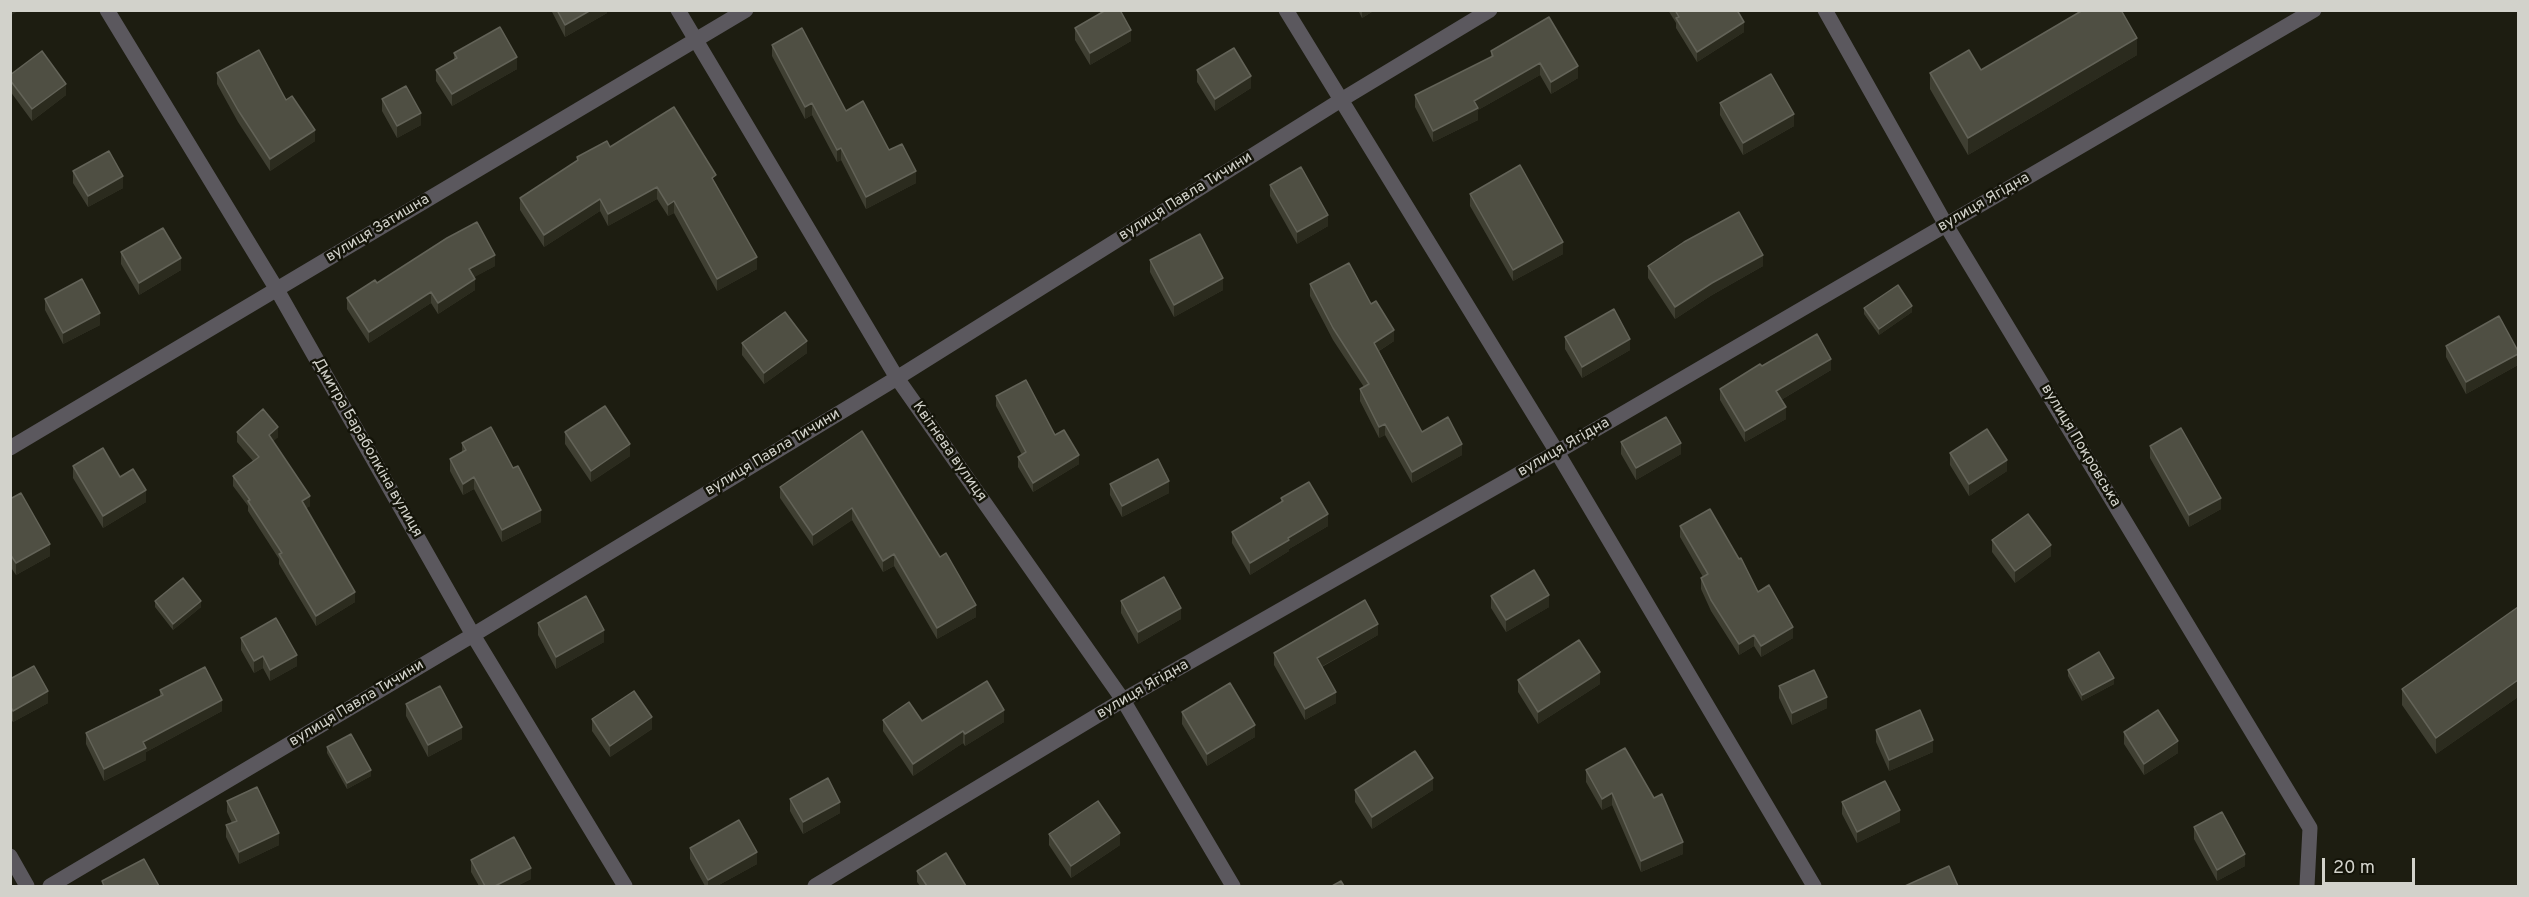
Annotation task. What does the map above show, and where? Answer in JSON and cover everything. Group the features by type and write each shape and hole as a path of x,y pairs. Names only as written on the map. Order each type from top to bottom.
{"street":[{"name":"Дмитра Бараболкіна вулиця","path":"107,10 276,288 473,635 625,886"},
{"name":"Квітнева вулиця","path":"678,10 897,378 1123,700 1233,886"},
{"name":"вулиця Затишна","path":"10,448 746,10"},
{"path":"1286,10 1557,452 1814,886"},
{"name":"вулиця Павла Тичини","path":"50,886 473,635 897,378 1341,100 1490,10"},
{"name":"вулиця Покровська","path":"1825,10 1946,225 2310,828 2307,886"},
{"name":"вулиця Ягідна","path":"815,886 1123,700 1557,452 2314,10"},
{"path":"10,856 27,886"}],"building":[{"path":"557,10 591,10 565,25"},
{"path":"1106,10 1120,10 1131,30 1090,53 1075,28"},
{"path":"1675,10 1737,10 1744,22 1697,52 1676,18 1679,17"},
{"path":"2083,10 2121,10 2137,38 1968,138 1930,73 1969,50 1981,70"},
{"path":"1549,17 1578,66 1551,82 1540,63 1474,101 1478,108 1433,131 1415,95 1493,56 1491,51"},
{"path":"500,27 517,57 452,94 436,70 457,58 454,53"},
{"path":"802,28 846,111 863,101 889,150 902,144 916,171 866,197 841,148 837,150 812,103 805,107 772,45"},
{"path":"1234,48 1251,76 1215,99 1197,70"},
{"path":"259,50 286,100 292,96 315,130 270,159 217,73"},
{"path":"42,51 66,84 32,109 10,80 10,75"},
{"path":"1771,74 1794,114 1743,143 1720,103"},
{"path":"406,86 421,113 397,126 382,99"},
{"path":"674,107 716,175 712,178 757,257 717,279 674,201 668,205 657,187 608,214 600,199 544,235 520,198 578,160 577,157 607,141 610,147"},
{"path":"109,151 123,176 88,196 73,171"},
{"path":"1520,165 1563,242 1513,270 1470,194"},
{"path":"1301,167 1328,215 1297,232 1270,185"},
{"path":"1739,212 1763,255 1712,283 1675,307 1648,266 1684,242"},
{"path":"477,222 495,255 469,269 475,279 438,303 431,292 369,332 347,298 375,280 377,283 447,238"},
{"path":"163,228 181,258 139,283 121,252"},
{"path":"1200,234 1223,278 1174,305 1150,260"},
{"path":"1349,263 1371,304 1376,301 1394,330 1374,343 1422,432 1448,417 1462,444 1412,472 1385,424 1379,427 1360,389 1369,384 1333,328 1310,284"},
{"path":"82,279 100,313 63,333 45,299"},
{"path":"1898,285 1912,306 1879,329 1864,308"},
{"path":"1614,309 1630,339 1582,367 1565,337"},
{"path":"785,312 807,341 764,373 742,343"},
{"path":"2499,316 2518,354 2466,382 2446,346"},
{"path":"1817,334 1831,359 1776,391 1786,407 1745,431 1720,389 1760,364 1762,366"},
{"path":"1026,380 1055,435 1064,430 1079,455 1033,483 1018,457 1026,452 996,396"},
{"path":"605,406 630,444 591,471 565,432"},
{"path":"263,409 278,427 269,435 310,496 302,501 355,592 316,616 279,554 282,553 233,476 259,457 237,432"},
{"path":"1666,417 1681,443 1636,468 1621,442"},
{"path":"491,427 513,468 518,466 541,510 502,530 474,477 463,484 450,459 466,450 462,443"},
{"path":"2181,428 2221,498 2189,515 2150,446"},
{"path":"1987,429 2007,460 1969,484 1950,453"},
{"path":"862,431 940,557 946,553 976,605 937,628 894,554 883,561 852,508 813,535 780,487"},
{"path":"103,448 120,477 133,469 146,490 103,516 73,466"},
{"path":"1158,459 1169,481 1122,506 1110,484"},
{"path":"1309,482 1328,514 1250,563 1232,532 1283,501 1281,498"},
{"path":"21,493 50,544 16,563 10,554 10,499"},
{"path":"1710,509 1739,559 1741,558 1758,592 1769,585 1793,627 1761,646 1754,635 1739,644 1711,600 1701,578 1708,574 1680,526"},
{"path":"2028,514 2051,545 2015,571 1992,540"},
{"path":"1534,570 1549,595 1506,620 1491,596"},
{"path":"1164,577 1181,608 1138,632 1121,601"},
{"path":"183,578 201,601 173,624 155,601"},
{"path":"586,596 604,630 556,657 538,623"},
{"path":"1365,600 1378,624 1317,658 1336,692 1305,709 1274,653"},
{"path":"2518,607 2518,680 2436,738 2402,689"},
{"path":"276,618 297,655 270,670 263,656 254,661 241,638"},
{"path":"1579,640 1600,672 1538,712 1518,680"},
{"path":"2099,652 2114,678 2082,695 2068,670"},
{"path":"34,666 48,691 13,711 10,706 10,679"},
{"path":"205,667 222,700 143,742 146,748 104,769 86,733 163,695 160,690"},
{"path":"1814,670 1827,697 1792,713 1779,686"},
{"path":"987,681 1004,710 965,734 963,731 913,764 883,720 909,702 922,721"},
{"path":"1230,683 1255,725 1207,754 1182,712"},
{"path":"440,686 462,727 428,745 406,704"},
{"path":"634,691 652,717 610,746 592,719"},
{"path":"1920,710 1933,740 1889,760 1876,730"},
{"path":"2158,710 2178,741 2144,764 2124,732"},
{"path":"351,734 371,770 347,783 327,747"},
{"path":"1625,748 1654,798 1662,794 1683,842 1641,861 1612,793 1602,799 1586,770"},
{"path":"1415,751 1433,778 1372,817 1355,790"},
{"path":"828,778 840,802 803,822 790,799"},
{"path":"1885,781 1900,810 1857,832 1842,802"},
{"path":"257,787 279,833 239,852 226,825 237,821 227,801"},
{"path":"1098,801 1120,833 1071,866 1049,834"},
{"path":"2222,812 2245,854 2217,870 2194,827"},
{"path":"739,820 757,852 708,880 690,848"},
{"path":"514,837 531,868 495,886 485,886 471,860"},
{"path":"946,853 966,886 927,886 917,871"},
{"path":"144,859 159,886 104,886 102,881"},
{"path":"1949,866 1958,886 1905,886"},
{"path":"1341,881 1344,886 1332,886"}]}
